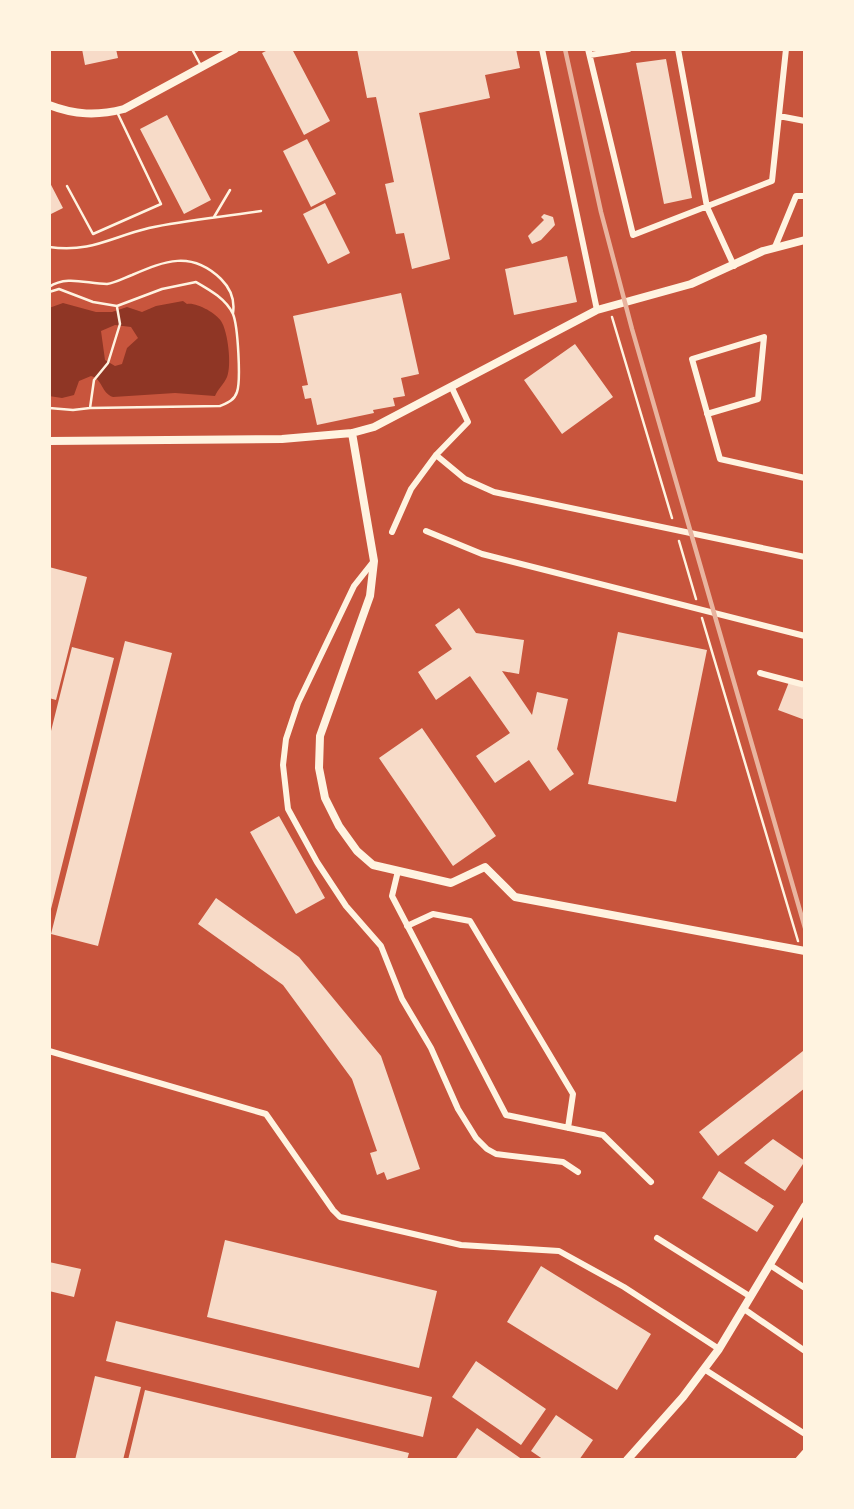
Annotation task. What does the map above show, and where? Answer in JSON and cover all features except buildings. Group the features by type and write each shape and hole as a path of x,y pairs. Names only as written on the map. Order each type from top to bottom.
{"street":[{"path":"49,105 85,115 117,111 235,49"},
{"path":"542,49 597,310"},
{"path":"629,49 589,52 632,234 772,181 786,49"},
{"path":"678,49 707,207 733,266"},
{"path":"779,116 805,121"},
{"path":"775,247 796,196 805,196"},
{"path":"49,441 282,439 352,433 374,427 452,388 597,310 691,284 775,247 805,240"},
{"path":"707,414 758,399 764,337 692,359 707,414 720,459 805,478"},
{"path":"392,532 411,489 436,455 468,422 452,388"},
{"path":"352,433 374,561 370,596 320,736 319,768 325,798 339,827 357,852 373,865 451,883 485,867 515,897 803,952"},
{"path":"436,455 465,479 494,492 805,557"},
{"path":"426,531 482,554 805,636"},
{"path":"374,561 354,586 298,703 286,739 283,765 288,809 317,862 346,906 381,946 402,999 431,1048 458,1109 476,1138 496,1154 563,1162 578,1172"},
{"path":"760,673 805,685"},
{"path":"398,871 392,896 506,1115 603,1135 651,1182"},
{"path":"407,926 433,914 470,922 573,1094 568,1128"},
{"path":"49,1051 266,1114 340,1217 461,1245 559,1251 624,1287 719,1349"},
{"path":"626,1460 683,1397 719,1349 805,1206"},
{"path":"657,1238 751,1297"},
{"path":"770,1265 805,1288"},
{"path":"744,1309 805,1351"},
{"path":"704,1368 805,1434"}],"lane":[{"path":"192,49 202,67"},
{"path":"67,186 93,234 161,204 117,111"}],"path":[{"path":"214,217 230,190"},
{"path":"49,247 90,248 148,228 261,211"},
{"path":"49,287 80,279 107,284 170,261 185,260 199,264 214,272 226,284 234,303 239,375 237,392 231,401 208,407 73,410 49,408"},
{"path":"49,292 59,289 93,302 117,306 162,289 195,282 220,298 233,313"},
{"path":"90,408 94,380 108,363 120,324 117,306"},
{"path":"609,307 626,371 803,952"}],"shaded area":[{"path":"183,301 206,309 221,321 227,340 229,365 227,377 215,396 175,393 113,397 91,376 79,381 74,395 62,398 49,396 49,308 63,303 96,312 112,312 127,307 142,312 156,306","holes":["115,325 131,327 138,338 127,348 122,364 115,366 105,360 101,331"]}],"railway":[{"path":"565,49 601,212 632,329 805,928"}]}
